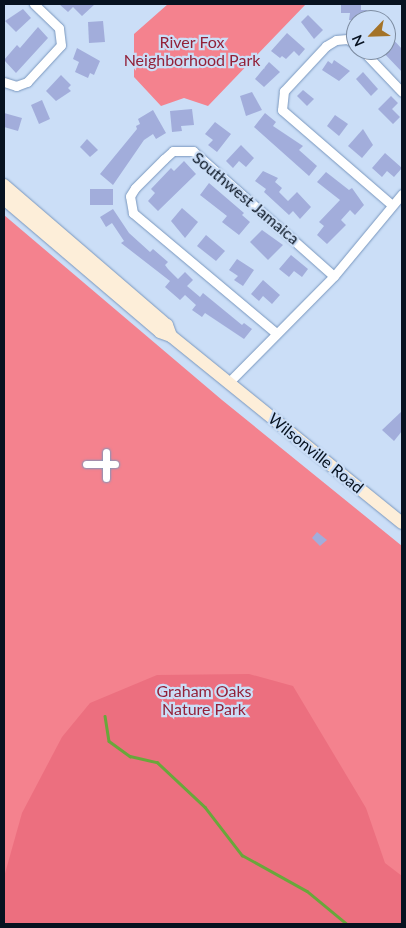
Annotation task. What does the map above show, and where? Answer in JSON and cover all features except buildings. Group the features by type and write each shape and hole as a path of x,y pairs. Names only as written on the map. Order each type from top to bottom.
{"main road":[{"path":"4,186 167,325 171,336"},
{"path":"4,199 160,332 171,336"},
{"name":"Wilsonville Road","path":"171,336 402,523"}],"street":[{"path":"4,82 16,86 27,82 61,44 59,28 34,4"},
{"path":"346,39 336,40 326,46 284,91 282,110 391,204"},
{"path":"372,60 402,92"},
{"name":"Southwest Jamaica","path":"276,334 133,213 130,196 135,188 172,151 184,149 200,156 334,276"},
{"path":"229,382 334,276 391,204 402,194"},
{"path":"106,452 106,478"},
{"path":"86,464 115,464"}],"green space":[{"name":"River Fox Neighborhood Park","path":"168,4 306,4 208,106 184,98 161,106 134,77 134,34"},
{"name":"Graham Oaks Nature Park","path":"4,215 222,400 402,546 402,924 4,924"},
{"path":"249,674 293,686 366,808 385,863 402,876 402,924 5,924 4,877 22,813 62,737 90,703 157,675"}],"waterway":[{"path":"105,716 109,741 130,756 157,762 205,807 242,855 307,891 347,924"}]}
